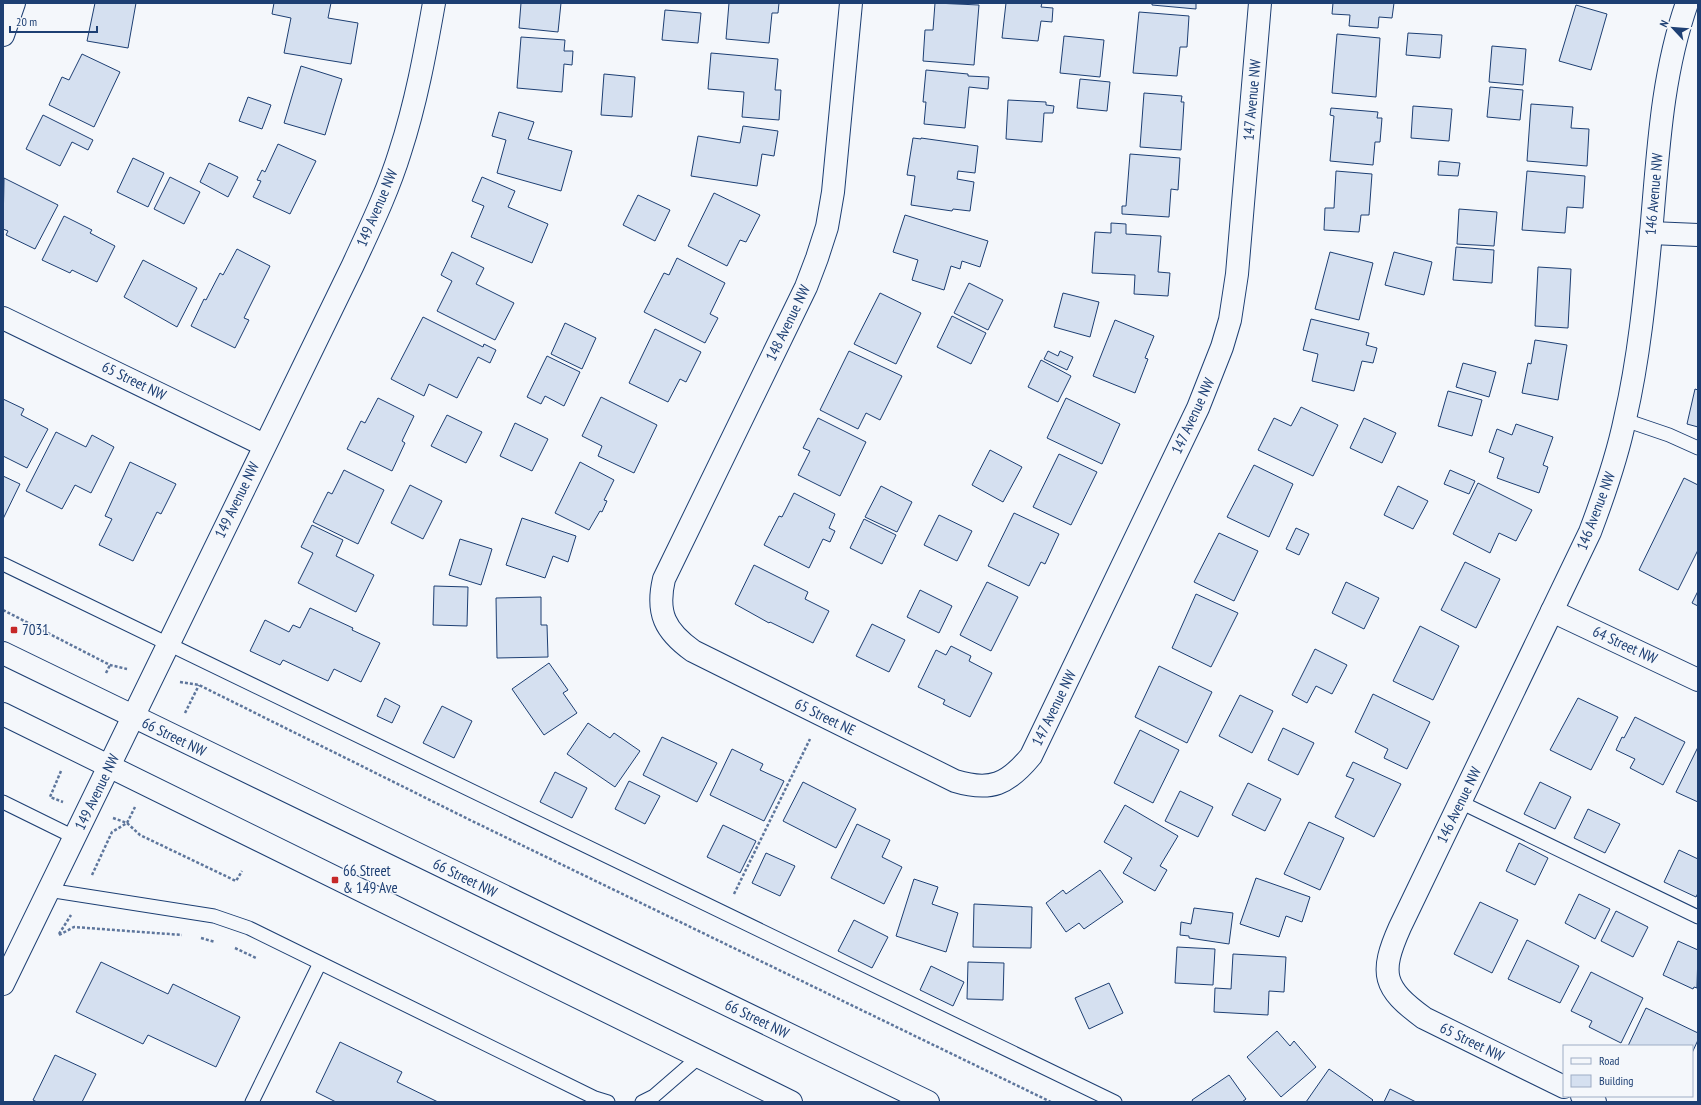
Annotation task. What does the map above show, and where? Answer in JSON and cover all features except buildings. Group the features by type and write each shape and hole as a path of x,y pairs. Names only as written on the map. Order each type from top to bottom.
{"street":[{"path":"3,35 14,3"},
{"name":"149 Avenue NW","path":"3,984 134,717 264,445 353,265 376,214 400,154 415,101 434,3"},
{"name":"148 Avenue NW","path":"665,623 661,608 661,593 664,579 806,287 827,227 837,157 851,3"},
{"name":"147 Avenue NW","path":"997,784 1012,777 1031,756 1198,408 1222,347 1230,320 1237,274 1260,3"},
{"name":"146 Avenue NW","path":"1389,983 1387,966 1390,949 1590,532 1606,490 1625,420 1642,325 1666,88 1674,43 1687,3"},
{"path":"1651,233 1698,235"},
{"name":"65 Street NW","path":"3,318 264,445"},
{"name":"64 Street NW","path":"1552,611 1698,680"},
{"name":"65 Street NE","path":"665,623 680,641 693,651 955,781 974,785 997,784"},
{"name":"66 Street NW","path":"3,654 928,1102"},
{"path":"3,714 790,1102"},
{"name":"65 Street NW","path":"1389,983 1408,1007 1424,1018 1563,1087"},
{"path":"1584,1097 1595,1102"}],"lane":[{"path":"1625,420 1669,435 1698,448"},
{"path":"3,564 1115,1102"},
{"path":"3,802 74,837"},
{"path":"1460,802 1698,917"},
{"path":"48,890 214,916 249,928 595,1098 608,1102"},
{"path":"252,1102 320,963"},
{"path":"642,1102 654,1096 699,1057"}],"path":[{"path":"3,610 110,665"},
{"path":"199,685 1051,1102"},
{"path":"710,936 724,913 822,715"},
{"path":"127,823 140,835 236,881 242,871"}],"place":[{"name":"7031","path":"14,630"},
{"name":"66 Street & 149 Ave","path":"335,880"}]}
